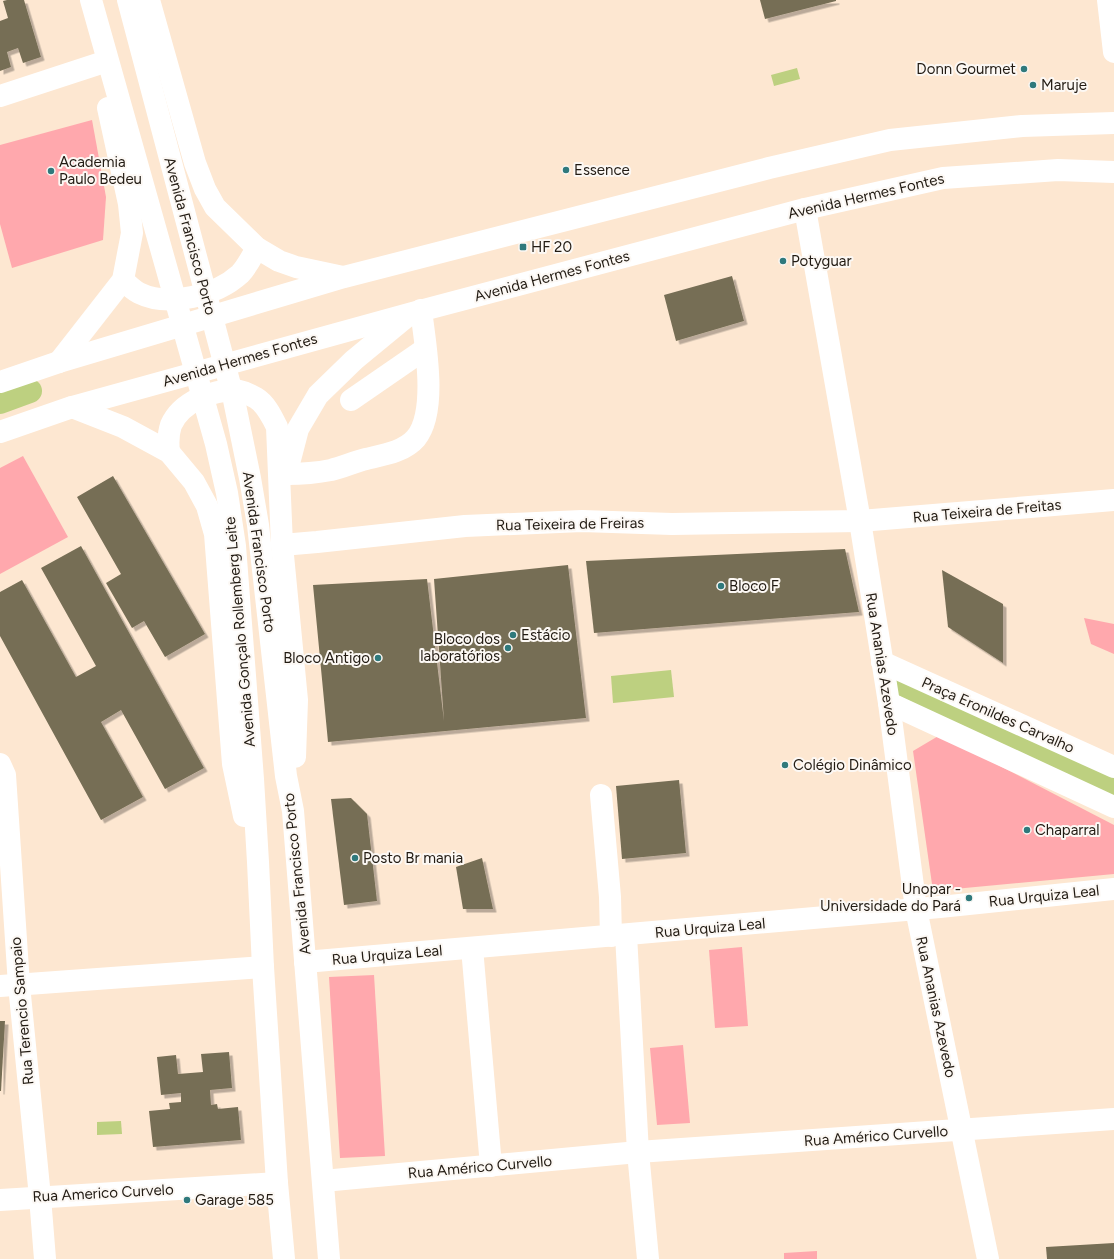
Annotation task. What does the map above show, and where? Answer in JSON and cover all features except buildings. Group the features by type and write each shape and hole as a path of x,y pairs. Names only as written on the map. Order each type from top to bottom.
{"main road":[{"path":"59,362 123,280 132,233 129,204 85,0"},
{"name":"Avenida Gonçalo Rollemberg Leite","path":"91,0 216,444 227,493 235,546 258,862"},
{"name":"Avenida Francisco Porto","path":"128,0 232,392 258,525 286,776 293,811 329,1259"},
{"path":"149,0 195,163 205,190 215,207 257,248 279,261 296,267 344,277"},
{"path":"1108,0 1114,52"},
{"path":"0,96 98,64"},
{"path":"0,382 59,362 344,277 769,168 890,140 1022,126 1114,123"},
{"name":"Avenida Hermes Fontes","path":"0,432 72,407 417,311 805,209 943,178 1058,170 1114,172"},
{"name":"Rua Ananias Azevedo","path":"805,209 860,521 889,703 916,910 988,1259"},
{"path":"123,280 139,294 152,297 164,299 197,296 220,288 234,278 241,272 257,248"},
{"path":"417,311 425,349 428,376 428,409 421,430 415,439 386,455 331,470 311,473 283,484 298,429 318,395 354,360 417,311"},
{"path":"351,400 425,349"},
{"path":"169,452 168,435 172,424 180,412 194,401 218,392 237,390 257,398 270,412 277,427 283,484 282,545 297,700 293,811"},
{"path":"72,407 123,427 169,452 197,488 207,506 215,534 233,764 243,811 258,862 263,967 277,1183 284,1259"},
{"name":"Rua Teixeira de Freitas","path":"860,521 1114,500"},
{"name":"Rua Teixeira de Freiras","path":"282,545 471,526 582,522 672,524 860,521"},
{"name":"Praça Eronildes Carvalho","path":"882,662 1114,767"},
{"path":"889,703 1114,806"},
{"name":"Rua Terencio Sampaio","path":"0,764 5,775 9,986 40,1197 45,1259"},
{"path":"601,795 610,897 619,936 648,1259"},
{"name":"Rua Urquiza Leal","path":"305,962 916,910 1114,889"},
{"path":"472,948 491,1166"},
{"path":"9,986 263,967"},
{"name":"Rua Américo Curvello","path":"323,1181 638,1152 1114,1119"},
{"name":"Rua Americo Curvelo","path":"0,1200 277,1183"}],"shaded area":[{"path":"797,68 800,79 774,86 771,75"},
{"name":"Academia Paulo Bedeu","path":"92,120 106,197 103,240 12,268 0,224 0,145"},
{"path":"23,456 68,537 0,574 0,468"},
{"path":"1084,618 1114,624 1114,654 1091,644"},
{"path":"671,670 674,697 613,703 611,676"},
{"path":"940,735 1114,825 1114,874 933,891 913,751"},
{"path":"742,947 748,1026 715,1028 709,950"},
{"path":"374,975 385,1156 340,1158 329,977"},
{"path":"683,1045 690,1123 657,1125 650,1048"},
{"path":"121,1121 122,1134 97,1135 97,1122"},
{"path":"817,1251 817,1259 784,1259 784,1253"}],"waterway":[{"path":"0,402 30,391"},
{"path":"904,685 1114,787"}],"place":[{"name":"Donn Gourmet","path":"1024,69"},
{"name":"Maruje","path":"1033,85"},
{"name":"Essence","path":"566,170"},
{"name":"Academia Paulo Bedeu","path":"51,171"},
{"name":"HF 20","path":"523,247"},
{"name":"Potyguar","path":"783,261"},
{"name":"Bloco F","path":"721,586"},
{"name":"Estácio","path":"513,635"},
{"name":"Bloco dos laboratórios","path":"508,648"},
{"name":"Bloco Antigo","path":"378,658"},
{"name":"Colégio Dinâmico","path":"785,765"},
{"name":"Chaparral","path":"1027,830"},
{"name":"Posto Br mania","path":"355,858"},
{"name":"Unopar - Universidade do Pará","path":"969,898"},
{"name":"Garage 585","path":"187,1200"}]}
